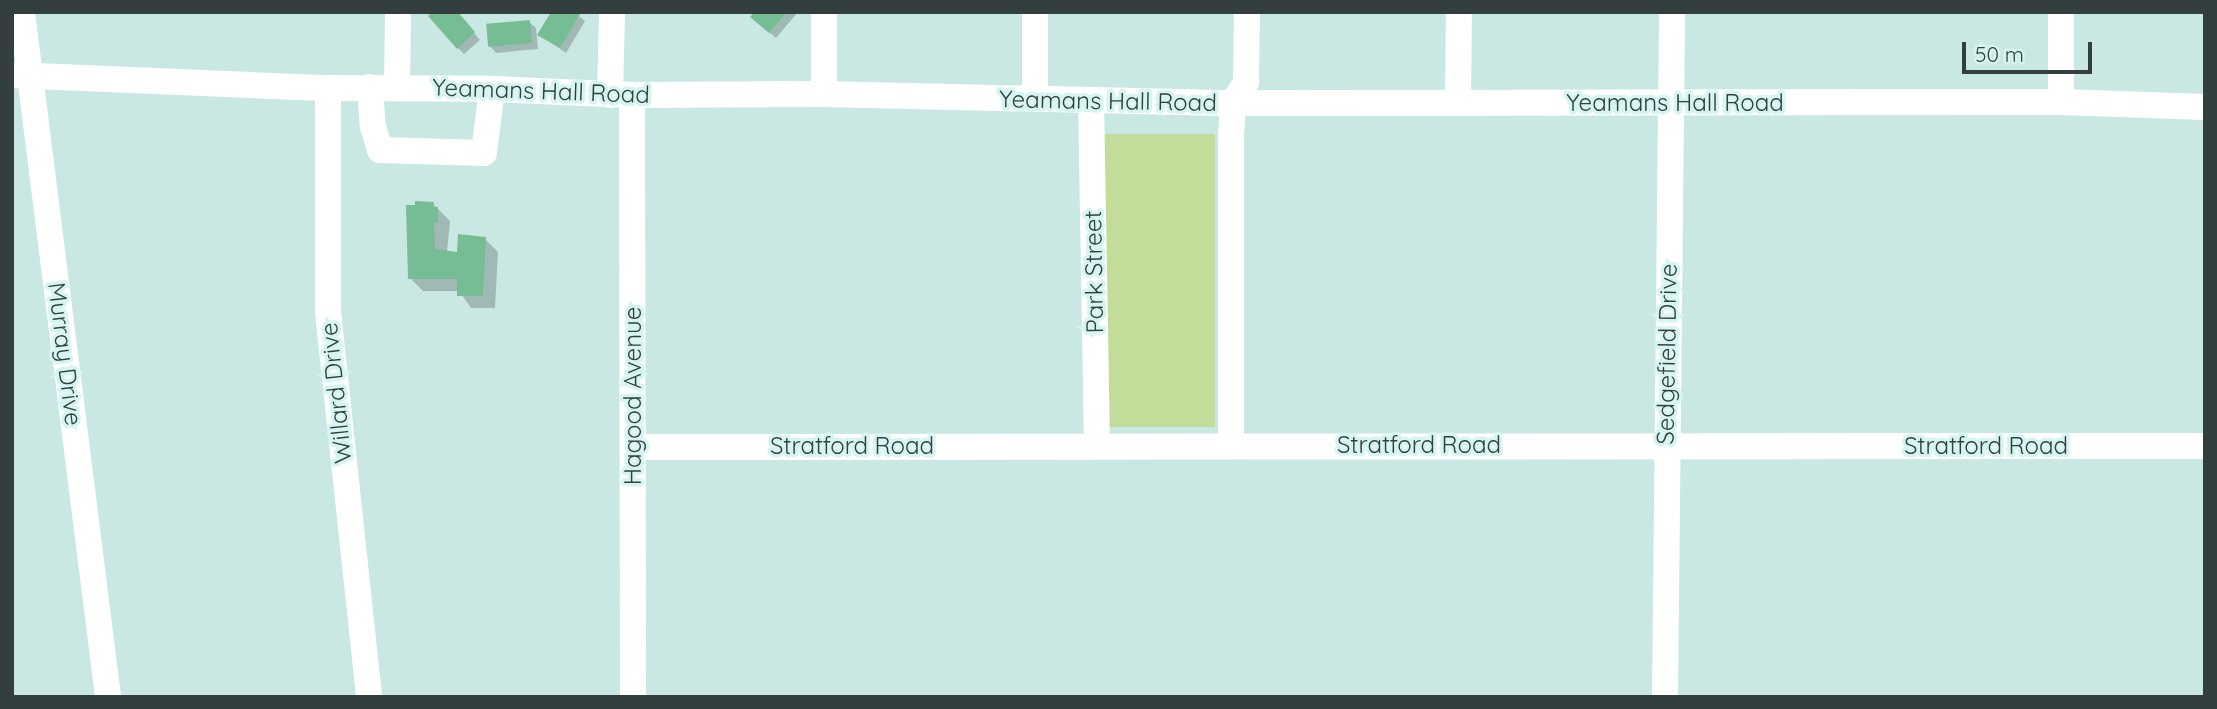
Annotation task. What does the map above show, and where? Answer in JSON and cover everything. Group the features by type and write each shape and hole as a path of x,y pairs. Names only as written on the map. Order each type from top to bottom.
{"street":[{"name":"Murray Drive","path":"22,12 21,76 108,697"},
{"path":"397,87 398,12"},
{"name":"Hagood Avenue","path":"612,12 621,95 633,447 633,697"},
{"path":"824,12 824,94"},
{"path":"1035,12 1035,99"},
{"path":"1231,444 1233,103 1246,82 1247,12"},
{"path":"1458,101 1459,12"},
{"name":"Sedgefield Drive","path":"1665,697 1665,447 1672,12"},
{"path":"2061,12 2061,102"},
{"name":"Yeamans Hall Road","path":"21,76 328,88 492,89 621,95 824,94 1233,103 2061,102 2205,107"},
{"path":"370,87 373,126 380,150 484,153 492,89"},
{"name":"Willard Drive","path":"328,88 328,312 369,697"},
{"name":"Park Street","path":"1091,100 1097,445"},
{"name":"Stratford Road","path":"633,447 1231,444 1665,447 2205,446"}],"green space":[{"path":"1098,134 1215,134 1215,427 1098,427"}],"building":[{"path":"432,12 458,12 475,32 457,49 428,16"},
{"path":"551,12 580,14 560,48 537,35"},
{"path":"754,12 787,12 769,33 750,17"},
{"path":"530,20 532,43 488,47 486,24"},
{"path":"415,201 434,202 433,207 438,207 438,222 434,223 435,249 457,252 458,234 486,237 483,296 457,296 457,279 408,279 406,205 415,205"}]}
